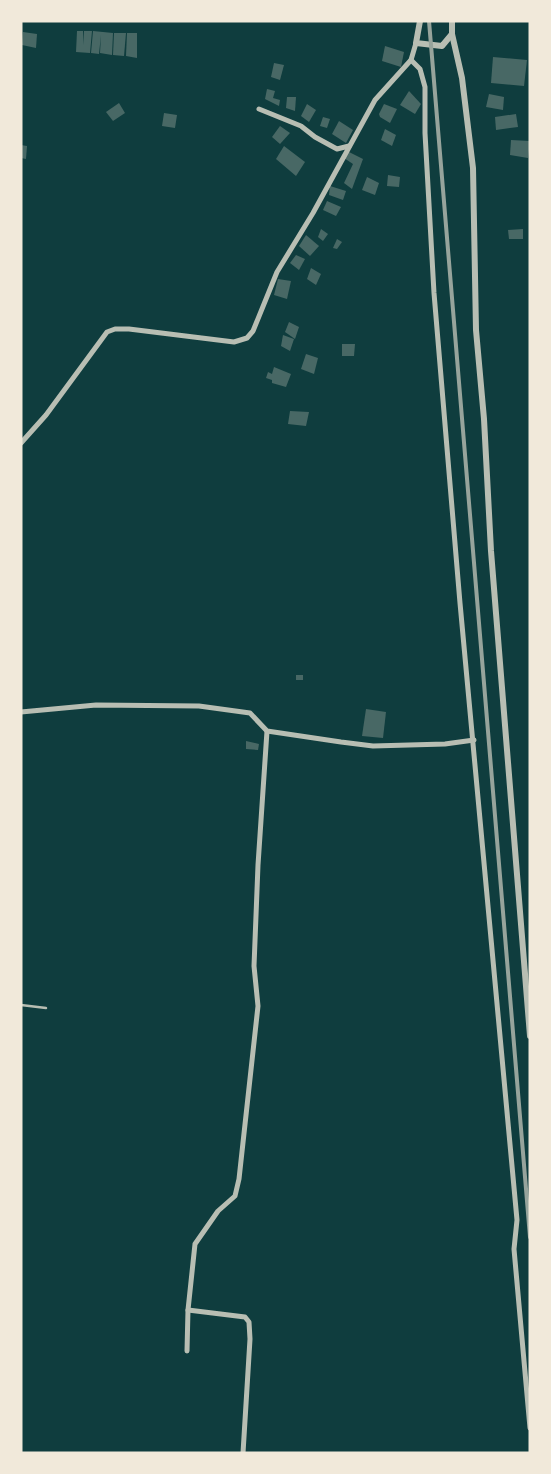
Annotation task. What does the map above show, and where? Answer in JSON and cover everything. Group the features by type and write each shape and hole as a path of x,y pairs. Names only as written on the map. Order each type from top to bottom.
{"street":[{"path":"21,443 46,415 107,332 115,329 129,329 234,342 247,338 253,331 277,272 375,100 394,76 412,60 420,21"},
{"path":"452,21 452,34 462,78 474,168 476,330 484,420 491,551 530,1036"},
{"path":"416,43 442,46 452,34"},
{"path":"412,60 420,69 425,87 425,133 434,293 460,604 517,1220 514,1249 530,1428"},
{"path":"259,109 301,126 315,137 337,149 350,146"},
{"path":"21,712 96,705 199,706 250,713 267,731 373,746 445,744 474,740"},
{"path":"187,1351 188,1310 195,1244 218,1211 235,1196 239,1179 258,1006 254,966 258,865 267,731"},
{"path":"188,1310 245,1317 249,1322 250,1339 243,1453"}],"lane":[{"path":"21,1005 46,1008"}],"building":[{"path":"77,31 83,31 83,45 84,31 92,31 90,53 76,52"},
{"path":"93,31 113,33 112,55 100,53 101,35 99,54 91,53"},
{"path":"23,32 37,34 36,48 22,45"},
{"path":"114,33 126,33 124,56 113,55"},
{"path":"127,33 137,33 137,58 126,56"},
{"path":"385,46 404,52 401,67 382,61"},
{"path":"493,57 527,60 524,86 491,83"},
{"path":"274,63 284,65 280,80 271,77"},
{"path":"267,89 275,91 273,98 280,100 279,106 265,99"},
{"path":"409,91 421,104 415,114 400,105"},
{"path":"489,94 504,97 503,110 486,107"},
{"path":"287,97 296,97 295,111 286,108"},
{"path":"119,103 125,113 113,121 106,112"},
{"path":"307,104 316,110 309,122 301,116"},
{"path":"384,104 397,109 390,123 380,117 379,114"},
{"path":"164,113 177,115 175,128 162,126"},
{"path":"516,114 518,127 496,130 495,117"},
{"path":"323,117 330,119 327,128 320,126"},
{"path":"339,121 353,130 346,143 332,134"},
{"path":"280,126 290,133 280,144 272,137"},
{"path":"385,129 396,135 392,146 381,140"},
{"path":"511,140 530,141 528,158 510,155"},
{"path":"21,145 27,146 26,159 21,158"},
{"path":"284,146 305,162 296,176 276,159"},
{"path":"347,151 363,159 352,189 344,183 353,164 344,158"},
{"path":"388,175 400,177 399,187 387,186"},
{"path":"367,177 379,183 375,195 362,190"},
{"path":"330,186 346,191 343,200 329,195"},
{"path":"327,201 341,207 336,216 323,210"},
{"path":"321,229 328,234 323,241 318,237"},
{"path":"523,229 523,239 509,239 508,230"},
{"path":"306,235 319,246 310,256 299,246"},
{"path":"337,239 342,242 337,249 333,248"},
{"path":"296,255 305,259 299,270 290,263"},
{"path":"311,268 321,274 316,285 307,279"},
{"path":"278,279 291,281 287,299 274,295"},
{"path":"289,322 299,327 295,339 285,332"},
{"path":"283,335 294,339 290,351 281,346"},
{"path":"342,344 355,344 354,356 342,356"},
{"path":"306,354 318,358 314,374 301,369"},
{"path":"274,367 291,374 286,387 272,383 272,380 266,378 268,372 272,374"},
{"path":"290,411 309,412 306,426 288,424"},
{"path":"296,675 303,675 303,680 296,680"},
{"path":"366,709 386,712 383,738 362,736"},
{"path":"246,741 259,744 258,750 246,749"}],"railway":[{"path":"429,21 530,1237"}]}
